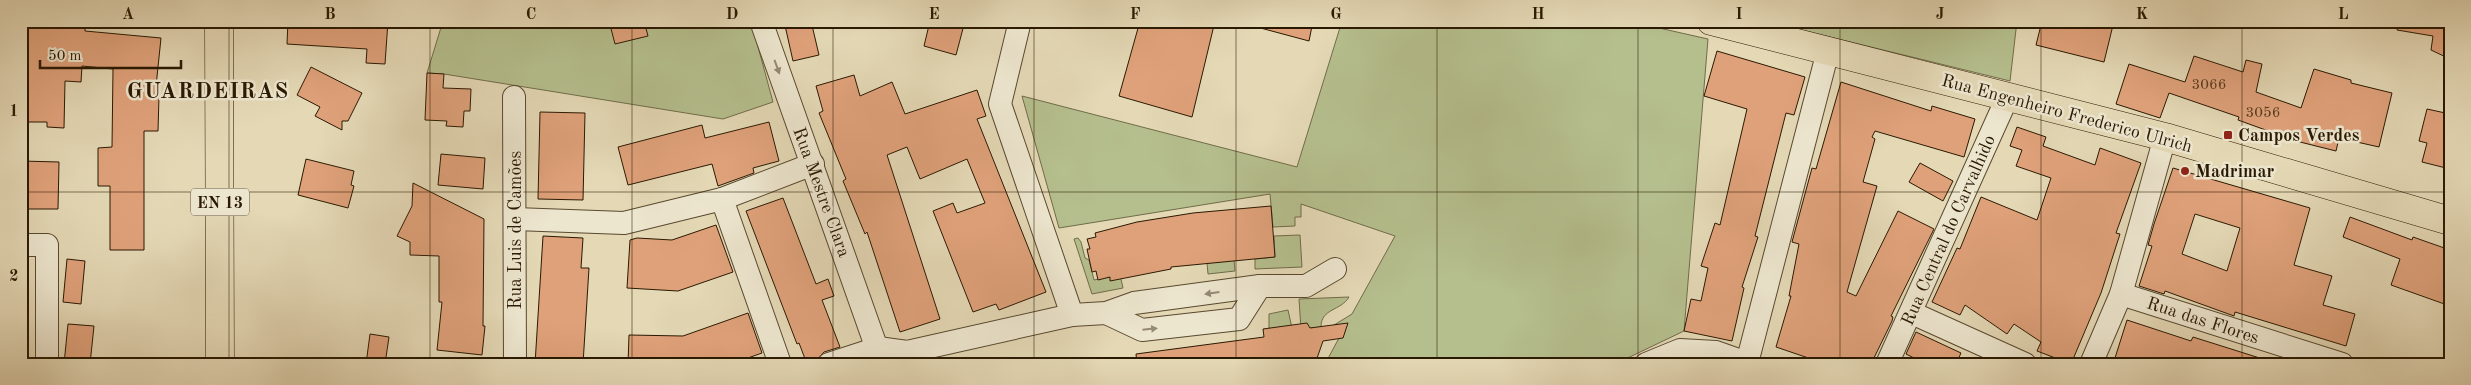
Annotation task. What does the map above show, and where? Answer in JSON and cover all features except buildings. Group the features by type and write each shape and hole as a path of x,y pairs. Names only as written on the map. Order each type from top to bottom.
{"main road":[{"name":"EN 13","path":"219,21 220,364"},
{"name":"Rua Engenheiro Frederico Ulrich","path":"1711,21 1756,27 1828,51 2165,138 2450,221"}],"street":[{"name":"Rua Mestre Clara","path":"761,21 880,356"},
{"path":"1020,21 1000,104 1072,316"},
{"path":"1646,364 1680,350 1716,352 1749,363 1828,51"},
{"name":"Rua Central do Carvalhido","path":"1887,364 1912,313 2008,96"},
{"name":"Rua Luis de Camões","path":"514,97 515,364"},
{"path":"2091,364 2122,294 2165,138"},
{"path":"514,219 624,223 722,199 813,164"},
{"path":"722,199 780,364"},
{"path":"21,245 47,245 47,364"},
{"path":"829,364 907,352 1072,316 1106,313 1134,303 1260,286 1306,286 1335,269"},
{"path":"1106,313 1142,330 1239,319 1260,286"},
{"name":"Rua das Flores","path":"2122,294 2342,364"},
{"path":"1912,313 2025,364"}],"green space":[{"path":"443,21 751,21 773,102 723,119 444,74 427,73"},
{"path":"1342,21 1628,21 1708,39 1684,331 1615,364 1325,364 1346,325 1334,325 1352,314 1395,236 1301,204 1301,217 1295,217 1295,226 1273,227 1270,194 1059,228 1022,96 1297,167"},
{"path":"1778,21 2017,21 2010,81 1777,24"},
{"path":"1300,235 1302,267 1255,269 1255,259 1275,257 1274,236"},
{"path":"1078,238 1081,242 1085,258 1089,260 1094,280 1120,275 1123,288 1092,294 1074,239"},
{"path":"1234,260 1235,271 1208,274 1207,263"},
{"path":"1349,297 1346,302 1324,316 1321,327 1301,329 1299,299"},
{"path":"1288,310 1292,328 1269,330 1269,314"}],"place":[{"name":"Campos Verdes","path":"2228,135"},
{"name":"Madrimar","path":"2185,171"}],"district":[{"name":"GUARDEIRAS","path":"208,90"}]}
